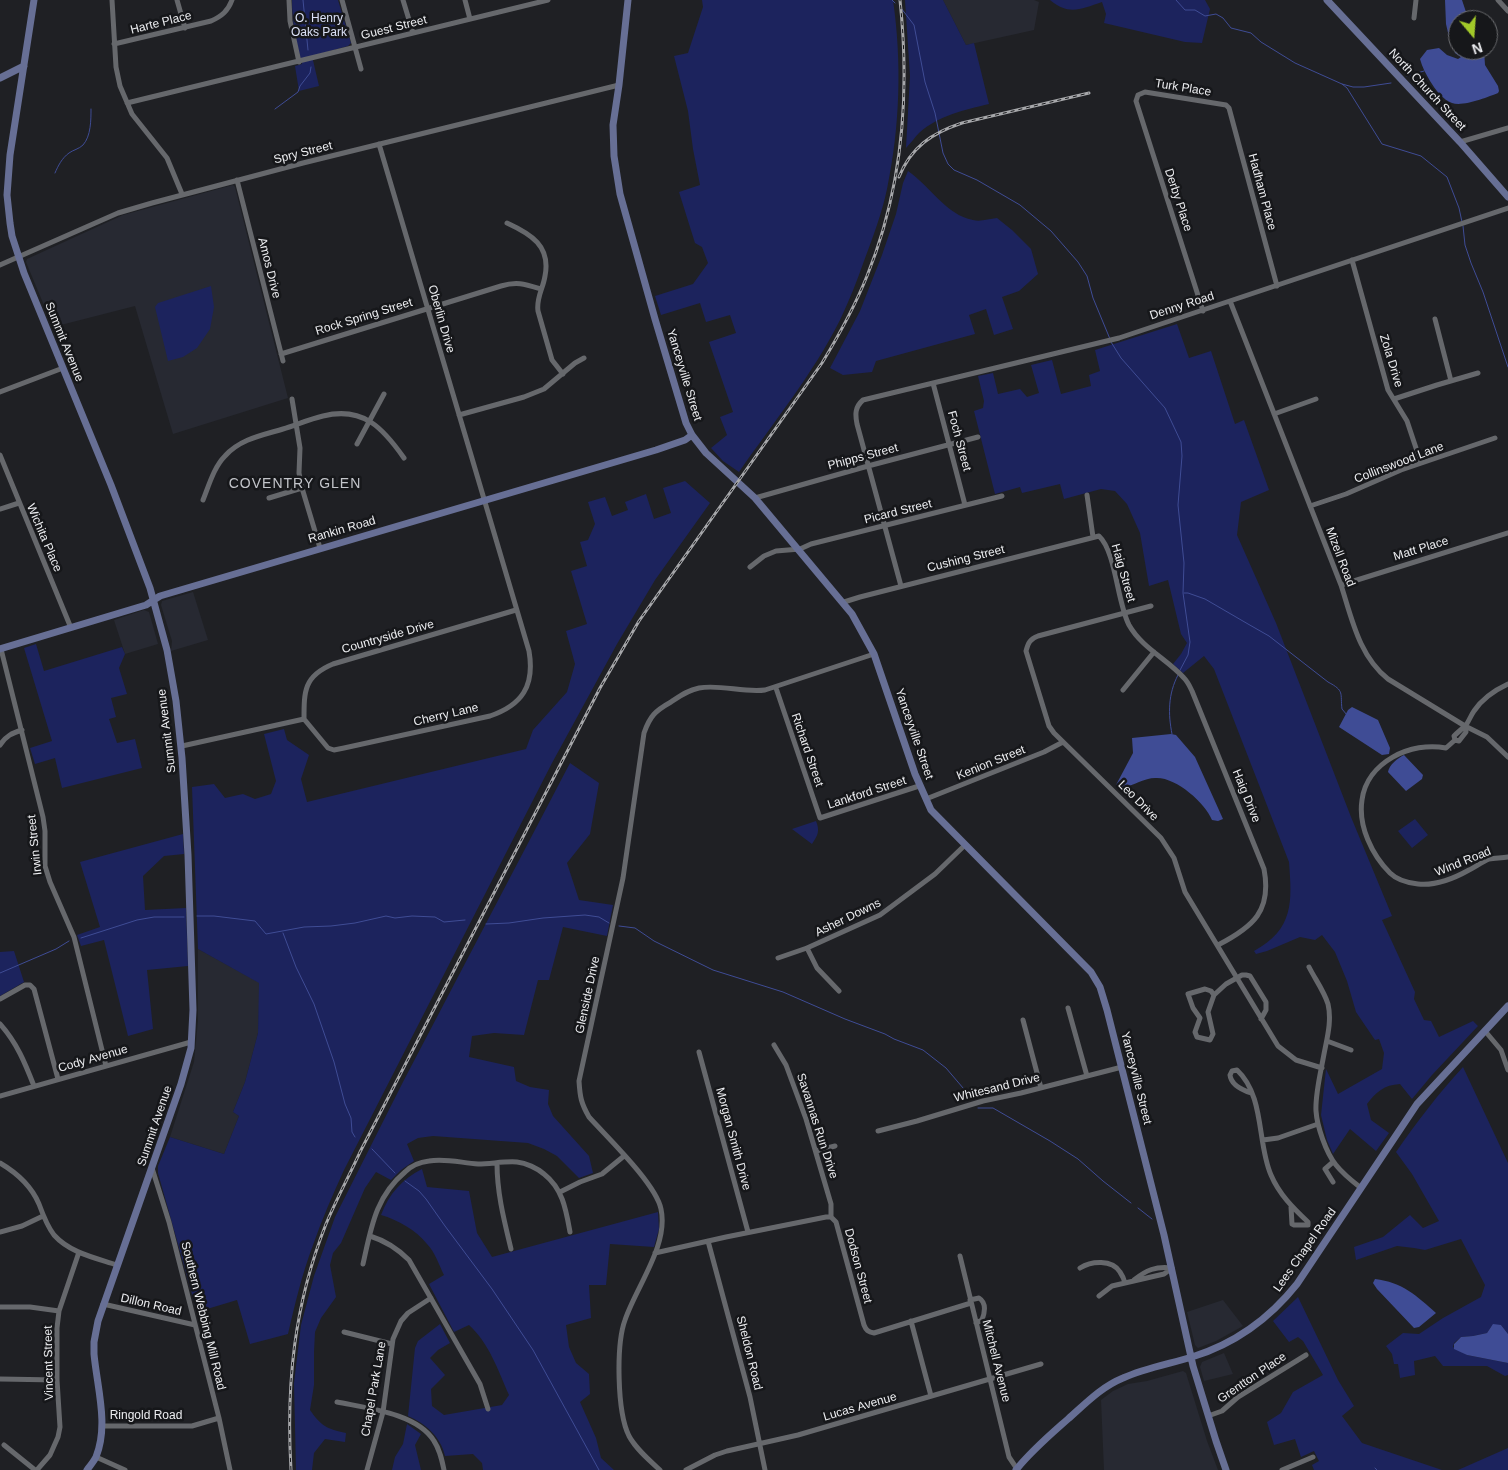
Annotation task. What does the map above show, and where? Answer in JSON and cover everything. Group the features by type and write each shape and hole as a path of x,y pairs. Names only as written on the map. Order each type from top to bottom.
{"main road":[{"name":"Summit Avenue","path":"34,0 10,154 7,195 10,223 18,258 111,486 154,599 167,650 182,746 194,1010 191,1042 181,1084 98,1320 94,1342 102,1426 96,1457 88,1470"},
{"name":"Yanceyville Street","path":"628,0 613,126 614,156 620,194 686,423 692,436 706,453 755,498 844,602 852,614 874,654 920,786 931,810 1091,972 1102,992 1172,1268 1181,1318 1191,1358 1226,1470"},
{"name":"North Church Street","path":"1327,0 1460,142 1508,197"},
{"path":"2,77 24,66"},
{"path":"2,77 15,76 21,88"},
{"name":"Rankin Road","path":"1,649 146,605 160,596 656,450 692,436"},
{"name":"Lees Chapel Road","path":"1017,1469 1041,1443 1097,1393 1110,1384 1136,1373 1214,1350 1240,1336 1263,1320 1277,1307 1298,1284 1417,1104 1508,1006"}],"street":[{"path":"112,0 116,67 120,86 132,114 167,158 182,194"},
{"path":"178,0 185,28"},
{"name":"Harte Place","path":"114,44 185,28 220,17 226,12 232,0"},
{"path":"289,0 290,21 299,62"},
{"path":"342,0 361,70"},
{"path":"403,0 413,34"},
{"path":"465,0 470,19"},
{"name":"Guest Street","path":"127,103 413,34 527,3 548,0"},
{"path":"1414,18 1416,0"},
{"path":"1498,0 1508,11"},
{"name":"Spry Street","path":"0,265 118,213 182,194 619,85"},
{"name":"Turk Place","path":"1138,95 1145,92 1226,105"},
{"name":"Derby Place","path":"1138,95 1136,101 1202,311"},
{"name":"Hadham Place","path":"1226,105 1229,108 1277,286"},
{"path":"1460,142 1508,128"},
{"name":"Oberlin Drive","path":"379,144 484,500"},
{"name":"Amos Drive","path":"237,180 283,361"},
{"name":"Denny Road","path":"868,466 856,416 858,404 863,400 1105,342 1508,208"},
{"path":"508,223 528,233 541,248 546,265 545,277 540,289 537,305 540,322 552,360 563,374"},
{"name":"Zola Drive","path":"1352,260 1388,390 1407,421 1421,463"},
{"name":"Rock Spring Street","path":"281,354 512,283 525,284 540,289"},
{"name":"Mizell Road","path":"1230,301 1341,584 1361,645 1373,664 1388,680 1487,737 1508,757"},
{"path":"1435,319 1451,381"},
{"path":"459,415 534,394 544,389 575,363 584,358"},
{"path":"0,392 63,368"},
{"path":"1394,399 1478,373"},
{"name":"Foch Street","path":"933,383 965,505"},
{"path":"357,444 384,394"},
{"path":"292,399 300,448 299,473 320,548"},
{"path":"1274,414 1316,399"},
{"path":"203,500 214,474 224,457 233,448 246,440 323,416 352,414 371,421 385,434 404,458"},
{"name":"Phipps Street","path":"755,498 978,437"},
{"name":"Collinswood Lane","path":"1310,506 1346,494 1400,470 1495,438"},
{"name":"Wichita Place","path":"0,455 72,628"},
{"path":"868,466 901,586"},
{"path":"269,498 302,488"},
{"name":"Haig Street","path":"1087,495 1093,537 1099,536 1108,551 1124,613 1136,636 1154,652"},
{"name":"Picard Street","path":"750,566 764,556 776,551 800,550 811,544 1002,496"},
{"name":"Cherry Lane","path":"304,719 323,743 328,748 334,750 490,716 504,711 521,696 528,684 531,663 484,500"},
{"path":"0,509 19,503"},
{"name":"Matt Place","path":"1341,584 1508,533"},
{"name":"Cushing Street","path":"844,602 1093,537"},
{"name":"Leo Drive","path":"1151,606 1032,638 1028,643 1026,651 1049,726 1161,838 1174,858 1185,892 1274,1041 1289,1056 1302,1063 1322,1068"},
{"name":"Countryside Drive","path":"304,719 306,686 321,669 516,610"},
{"name":"Irwin Street","path":"1,649 43,818 45,866 74,937 106,1066"},
{"path":"1123,690 1154,652"},
{"name":"Haig Drive","path":"1154,652 1186,679 1264,869 1266,896 1260,911 1251,924 1218,945"},
{"name":"Glenside Drive","path":"660,1470 640,1450 630,1437 626,1427 622,1410 619,1341 624,1320 655,1253 662,1221 661,1208 647,1182 589,1117 580,1099 579,1081 623,878 644,733 652,714 693,690 711,687 755,691 776,688 874,654"},
{"name":"Wind Road","path":"1508,684 1499,688 1482,701 1465,726 1454,736 1455,740 1446,748 1436,746 1419,748 1393,755 1382,764 1367,783 1362,800 1363,827 1370,846 1391,873 1410,883 1421,885 1444,881 1455,878 1489,859 1508,857"},
{"name":"Richard Street","path":"776,688 820,818"},
{"path":"182,746 304,719"},
{"path":"0,745 11,733 22,730"},
{"name":"Kenion Street","path":"926,799 1044,752 1063,742"},
{"name":"Lankford Street","path":"820,818 920,786"},
{"name":"Asher Downs","path":"778,958 807,948 880,916 935,874 965,845"},
{"path":"807,948 817,968 839,991"},
{"path":"1309,967 1328,1005 1329,1018 1316,1105 1318,1124 1333,1162 1361,1188"},
{"path":"1214,995 1211,991 1205,989 1188,994 1193,1008 1200,1018 1196,1032 1197,1037 1210,1040 1213,1034 1208,1012 1214,995 1226,984 1242,975 1250,976 1266,1002 1266,1010 1261,1019"},
{"path":"0,1000 25,985 30,985 34,989 58,1079"},
{"path":"1068,1008 1087,1076"},
{"path":"1198,1014 1206,1014 1208,1012"},
{"path":"1023,1020 1041,1088"},
{"path":"0,1024 14,1042 34,1086"},
{"path":"1484,1031 1501,1050 1508,1070"},
{"path":"1327,1041 1352,1050"},
{"name":"Cody Avenue","path":"0,1096 191,1042"},
{"name":"Savannas Run Drive","path":"774,1045 786,1065 806,1119 831,1204 831,1217"},
{"name":"Morgan Smith Drive","path":"699,1052 748,1232"},
{"name":"Whitesand Drive","path":"878,1131 983,1100 1041,1088 1122,1067"},
{"path":"1251,1093 1242,1090 1231,1080 1230,1075 1232,1071 1238,1070 1245,1078 1251,1093 1258,1113 1270,1174 1291,1207 1308,1222 1308,1225 1292,1224 1291,1207"},
{"path":"1263,1140 1278,1138 1318,1124"},
{"path":"816,1151 835,1146"},
{"path":"560,1192 602,1174 624,1156"},
{"path":"363,1264 377,1208 386,1193 396,1180 412,1166 430,1160 481,1164 517,1162 526,1164 544,1174 560,1192 565,1205 570,1232"},
{"path":"1333,1162 1324,1169 1333,1182"},
{"path":"0,1163 26,1182 54,1235 79,1252 117,1265"},
{"path":"497,1163 500,1204 511,1249"},
{"name":"Southern Webbing Mill Road","path":"152,1168 169,1222 219,1418 230,1470"},
{"path":"0,1232 22,1226 43,1216"},
{"name":"Dodson Street","path":"655,1253 748,1232 831,1217 836,1222 866,1329 869,1332 874,1333 971,1302"},
{"path":"370,1236 387,1242 401,1252 415,1270 480,1384 488,1409"},
{"name":"Sheldon Road","path":"708,1241 736,1343 766,1470"},
{"name":"Vincent Street","path":"36,1470 50,1455 60,1427 56,1380 56,1337 59,1311 79,1252"},
{"name":"Mitchell Avenue","path":"960,1256 1009,1457 1017,1469"},
{"path":"1080,1268 1088,1264 1116,1266 1125,1283"},
{"path":"1134,1280 1144,1272 1162,1267 1172,1268"},
{"path":"1100,1296 1112,1286 1164,1274 1172,1268"},
{"path":"1151,1270 1153,1276"},
{"name":"Chapel Park Lane","path":"368,1470 382,1412 392,1344 396,1331 408,1313 431,1298"},
{"path":"971,1302 978,1298 982,1300 985,1307 982,1320 976,1323"},
{"name":"Dillon Road","path":"103,1304 194,1325"},
{"path":"0,1307 30,1307 59,1311"},
{"path":"911,1322 931,1396"},
{"path":"344,1332 392,1344"},
{"name":"Grentton Place","path":"1208,1416 1222,1411 1238,1397 1306,1355"},
{"name":"Lucas Avenue","path":"686,1470 715,1455 798,1435 1041,1364"},
{"path":"0,1379 56,1380"},
{"path":"337,1402 410,1420 423,1428 434,1440 440,1453 444,1470"},
{"name":"Ringold Road","path":"102,1426 192,1426 219,1418"},
{"path":"4,1445 36,1470"},
{"path":"1282,1470 1314,1456"},
{"path":"96,1457 125,1470"}],"shaded area":[{"path":"943,0 1034,0 1039,2 1034,30 966,45"},
{"path":"233,185 288,398 173,434 135,306 53,327 26,262 27,259 123,215"},
{"path":"193,592 208,640 171,651 172,641 161,605 162,601"},
{"path":"144,610 149,612 158,644 125,654 114,620"},
{"path":"198,949 260,983 258,1033 245,1082 233,1112 239,1116 224,1154 170,1137 194,1062 198,1021"},
{"path":"1223,1300 1243,1326 1216,1341 1198,1348 1195,1345 1187,1312"},
{"path":"1224,1353 1233,1374 1204,1381 1200,1367 1202,1362"},
{"path":"1183,1371 1186,1373 1218,1470 1104,1470 1101,1400 1113,1391 1128,1384"}],"green space":[{"name":"O. Henry Oaks Park","path":"292,0 338,0 351,43 348,46 312,56 319,86 299,91 295,66 302,64 295,32"},
{"path":"702,0 893,0 898,47 897,118 891,166 883,207 859,276 840,320 818,360 739,472 723,461 711,448 727,435 720,417 733,412 709,342 736,333 730,315 706,322 700,303 661,315 655,296 693,284 708,263 702,247 695,243 679,192 700,185 688,111 674,56 688,53 703,7"},
{"path":"905,0 943,0 966,45 974,43 989,104 944,117 919,133 906,148 910,76"},
{"path":"1050,0 1205,0 1210,9 1202,43 1185,42 1104,23 1106,14 1102,2 1081,9 1069,10"},
{"path":"908,171 946,206 963,217 979,221 997,218 1031,249 1038,274 1019,291 1002,297 1013,329 994,335 986,309 969,315 975,334 876,361 872,372 843,375 830,368 860,311 882,255"},
{"path":"211,286 214,307 210,329 197,348 183,357 168,361 155,307 158,303"},
{"path":"1177,324 1189,358 1211,351 1235,424 1244,420 1269,490 1241,502 1237,535 1276,623 1351,817 1392,916 1382,920 1415,992 1414,999 1424,1020 1431,1021 1439,1037 1473,1021 1478,1026 1412,1099 1400,1084 1385,1088 1370,1100 1367,1104 1371,1120 1389,1133 1376,1151 1350,1129 1333,1154 1327,1140 1321,1115 1326,1069 1338,1094 1382,1069 1384,1053 1379,1039 1375,1040 1356,1012 1347,981 1335,952 1322,935 1315,940 1300,937 1256,954 1254,951 1277,933 1288,913 1290,902 1289,862 1214,669 1204,656 1183,673 1173,664 1187,643 1181,634 1168,580 1149,586 1140,533 1127,504 1115,491 1101,489 1064,499 1060,484 1022,493 1020,487 995,494 974,411 983,408 984,401 978,376 993,373 998,394 1020,389 1027,397 1039,393 1031,365 1052,360 1061,394 1091,386 1089,375 1100,371 1095,350"},
{"path":"685,481 710,503 655,580 617,644 552,763 344,1170 309,1256 288,1334 250,1344 237,1300 197,1312 158,1173 158,1166 170,1137 224,1154 239,1116 233,1112 245,1082 258,1033 259,983 198,949 192,787 214,784 225,798 243,794 255,799 271,794 276,781 264,734 284,729 287,740 309,755 301,779 307,802 526,749 533,730 567,692 575,664 566,631 587,624 571,571 587,566 580,542 588,540 595,524 588,502 605,497 612,516 628,510 625,502 646,494 654,519 671,513 663,488"},
{"path":"36,644 44,671 122,647 125,654 119,668 127,694 111,698 116,717 109,719 117,743 135,739 142,768 62,788 55,758 35,764 30,748 52,741 24,648"},
{"path":"570,763 599,783 590,834 567,863 579,900 613,905 607,936 563,927 549,980 538,980 524,1035 494,1033 472,1036 469,1057 514,1067 516,1081 530,1087 549,1090 548,1104 553,1116 589,1156 593,1173 579,1178 557,1156 528,1143 433,1136 418,1138 407,1144 414,1161 391,1180 376,1172 365,1188 341,1243 333,1253 330,1265 336,1297 321,1318 315,1332 314,1385 310,1410 325,1426 346,1433 345,1442 325,1439 314,1453 312,1470 296,1470 294,1383 301,1325 314,1276 335,1217 404,1080"},
{"path":"1415,819 1428,835 1412,848 1398,831"},
{"path":"816,821 818,833 812,844 792,829"},
{"path":"183,834 184,854 164,856 143,876 145,910 186,908 188,966 147,970 153,1029 128,1036 104,940 81,946 77,935 100,927 80,862"},
{"path":"14,951 24,982 0,996 0,952"},
{"path":"1463,1067 1508,1163 1508,1334 1501,1325 1491,1327 1487,1333 1461,1337 1454,1343 1453,1347 1467,1355 1508,1363 1508,1375 1505,1376 1487,1366 1443,1366 1435,1356 1414,1361 1415,1375 1400,1378 1398,1364 1394,1364 1392,1354 1386,1346 1403,1333 1419,1334 1481,1297 1485,1285 1461,1239 1425,1250 1397,1246 1356,1260 1354,1247 1383,1237 1410,1215 1423,1228 1439,1221 1412,1174 1396,1152 1428,1108"},
{"path":"422,1169 427,1187 469,1191 477,1233 492,1257 658,1212 659,1229 654,1247 610,1244 606,1285 589,1285 591,1318 566,1325 569,1347 576,1363 589,1374 590,1394 580,1402 596,1438 601,1458 614,1470 483,1470 482,1463 473,1454 445,1456 440,1443 431,1431 408,1416 415,1348 418,1341 440,1324 450,1343 438,1350 430,1358 445,1375 431,1389 432,1406 444,1415 502,1405 509,1395 492,1357 476,1332 469,1325 454,1332 429,1284 444,1275 430,1247 418,1234 406,1226 381,1215 388,1200 402,1182"},
{"path":"1298,1297 1338,1380 1354,1406 1342,1416 1362,1443 1442,1470 1314,1470 1312,1465 1319,1461 1314,1451 1301,1457 1295,1439 1274,1445 1267,1422 1281,1413 1293,1392 1323,1375 1303,1341 1298,1337 1289,1342 1273,1321"},
{"path":"407,1424 421,1434 415,1445 421,1470 392,1470 395,1457 403,1444"},
{"path":"1508,1448 1508,1470 1458,1470"}],"water":[{"path":"1445,0 1462,0 1465,10 1448,10 1448,33"},
{"path":"1439,48 1447,55 1448,60 1485,60 1485,65 1498,86 1498,93 1462,104 1449,102 1442,97 1430,81 1420,59 1427,50"},
{"path":"1352,707 1378,720 1390,748 1389,754 1382,755 1339,727 1348,710"},
{"path":"1176,735 1195,757 1223,819 1218,821 1212,820 1197,799 1173,782 1165,779 1149,779 1123,788 1116,785 1133,753 1132,738"},
{"path":"1404,755 1423,775 1422,779 1406,791 1388,772 1392,764"},
{"path":"1375,1279 1401,1287 1436,1313 1419,1327 1414,1328 1377,1289 1373,1283"},
{"path":"1493,1324 1501,1325 1508,1334 1508,1363 1467,1355 1454,1349 1454,1344 1461,1337 1487,1333"}],"waterway":[{"path":"303,0 308,50"},
{"path":"892,0 895,3"},
{"path":"1176,0 1185,10 1195,10 1205,16 1216,14 1223,18 1231,28 1251,33 1261,42 1295,63 1342,84 1364,87 1391,83"},
{"path":"901,8 914,25 925,82 935,113 943,153 948,164 954,170 977,180 1020,205 1051,231 1078,262 1087,276 1093,298 1110,339"},
{"path":"275,109 298,92 300,86 310,73 311,67"},
{"path":"1407,76 1424,71"},
{"path":"1342,84 1347,88 1382,144 1421,156 1447,177 1459,208 1462,222"},
{"path":"55,173 64,157 86,141 90,128 91,109"},
{"path":"1463,226 1465,245 1508,367"},
{"path":"1111,342 1121,358 1165,408 1181,442 1182,456 1178,505 1184,563 1183,593 1190,642 1188,655 1179,672"},
{"path":"1184,593 1205,599 1269,636 1339,690 1341,693 1342,709 1347,715"},
{"path":"1172,734 1170,704 1172,689 1178,675"},
{"path":"486,924 585,915 599,917 609,923"},
{"path":"197,916 255,921 266,934 304,927 355,923 386,916 395,918 412,916 435,917 444,922 465,920"},
{"path":"81,938 137,920 154,917 184,917"},
{"path":"619,926 635,928 654,941 713,970 783,992 923,1050 946,1068 969,1095"},
{"path":"283,933 296,967 314,1004 334,1062 345,1104 351,1118 352,1132 355,1137"},
{"path":"0,973 56,949 69,941"},
{"path":"978,1108 993,1108 1050,1141 1078,1159 1131,1203"},
{"path":"372,1149 395,1173"},
{"path":"405,1181 419,1191 426,1199 492,1289 533,1350 599,1470"},
{"path":"1138,1208 1152,1219"}],"railway":[{"path":"291,1470 291,1376 300,1315 315,1254 338,1197 600,688 639,621 822,363 835,342 867,276 889,209 901,140 904,70 900,0"},
{"path":"899,177 916,149 941,131 962,123 1089,93"}],"district":[{"name":"COVENTRY GLEN","path":"295,484"}]}
